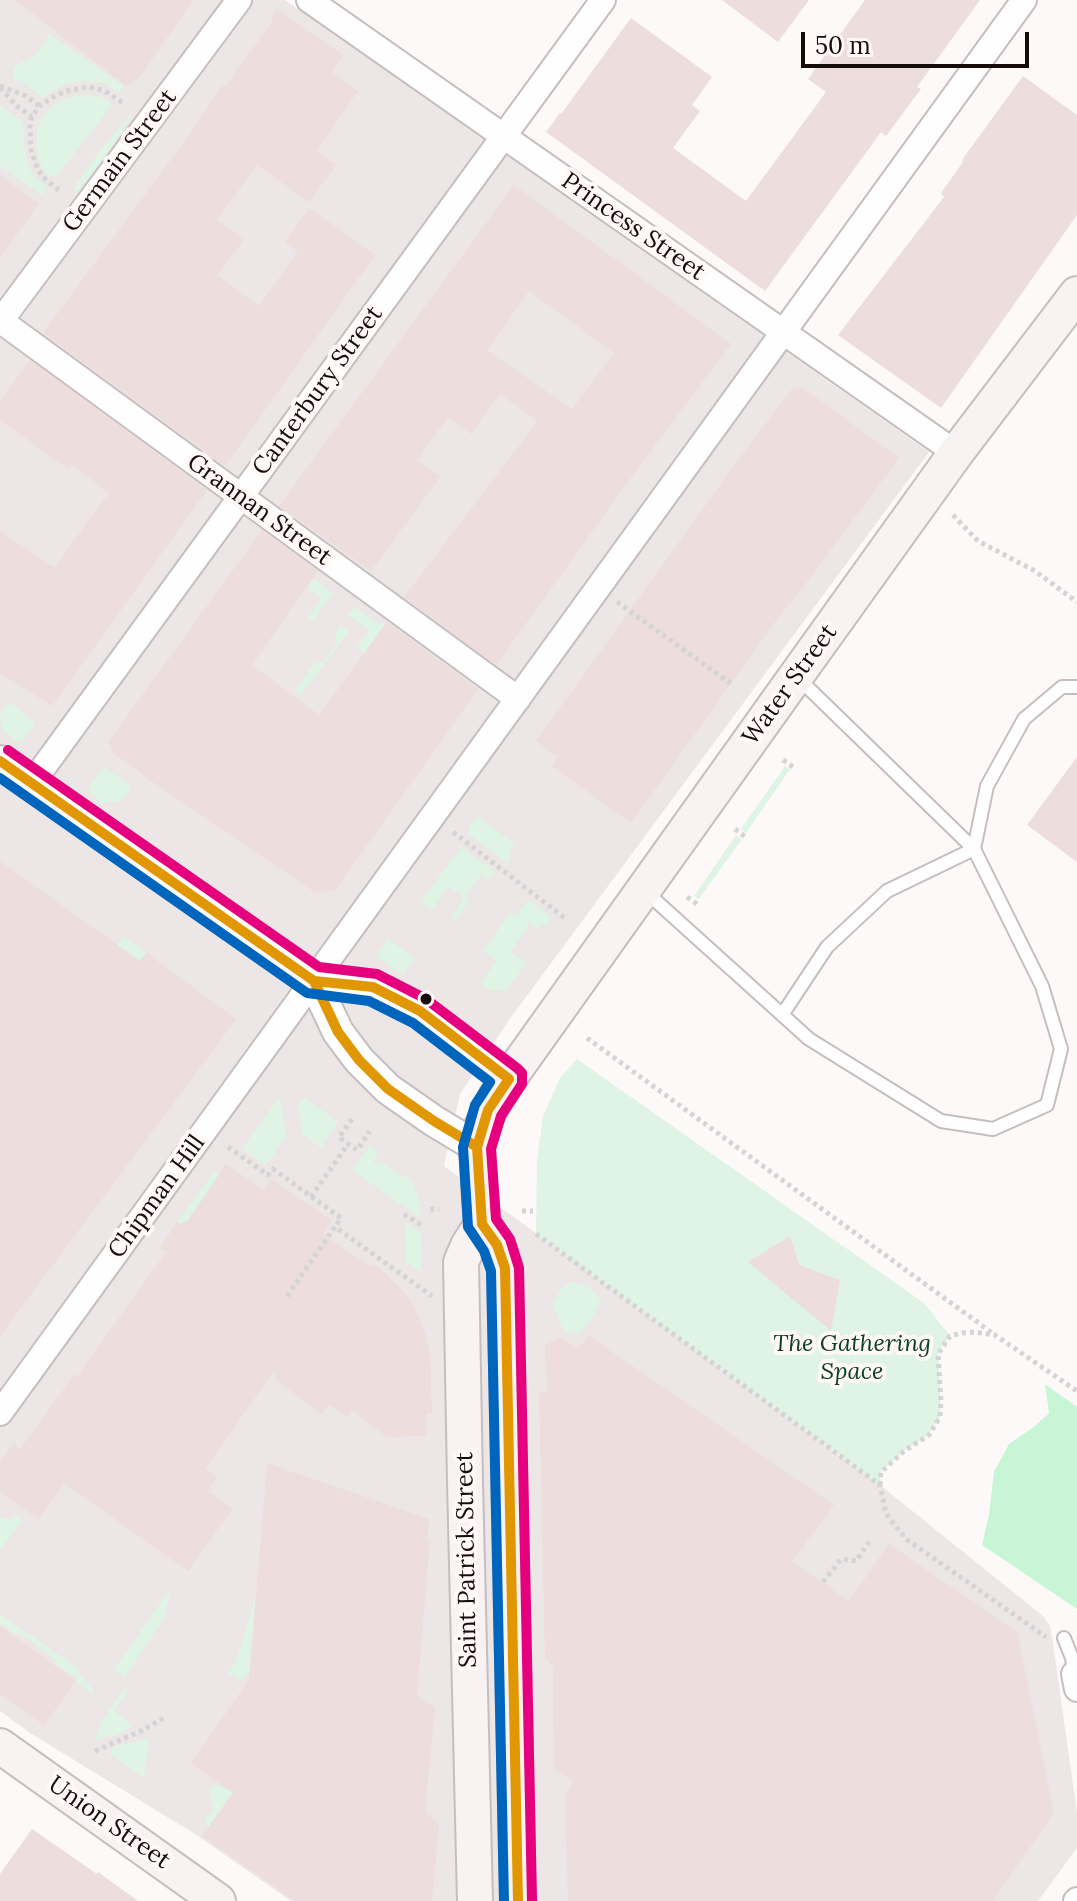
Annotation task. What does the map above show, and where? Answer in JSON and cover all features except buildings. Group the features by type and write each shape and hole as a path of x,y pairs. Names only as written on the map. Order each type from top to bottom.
{"main road":[{"name":"Water Street","path":"477,1147 488,1110 509,1079 956,453 1077,294"},
{"name":"Saint Patrick Street","path":"477,1147 482,1224 497,1245 505,1268 518,1901"},
{"name":"Saint Patrick Street","path":"475,1901 461,1262 482,1224"},
{"name":"Union Street","path":"0,1746 218,1901"}],"street":[{"name":"Germain Street","path":"0,321 239,0"},
{"name":"Princess Street","path":"309,0 956,453"},
{"name":"Canterbury Street","path":"32,783 603,0"},
{"name":"Chipman Hill","path":"0,1413 1024,0"},
{"name":"Grannan Street","path":"0,321 518,699"},
{"path":"0,761 314,981 373,987 420,1011 509,1079"},
{"path":"314,981 338,1032 359,1060 388,1089 477,1147"}],"lane":[{"path":"644,890 809,1039 941,1121 993,1129 1047,1105 1061,1049 1042,986 974,849 796,676"},
{"path":"974,849 987,786 1024,719 1062,687 1077,687"},
{"path":"782,1015 827,947 887,891 974,849"},
{"path":"1064,1638 1072,1658 1076,1682"}],"path":[{"path":"0,87 26,96 39,106"},
{"path":"0,87 32,117"},
{"path":"59,190 45,179 33,159 30,141 32,117 39,106 66,91 88,87 108,93 123,103"},
{"path":"953,515 978,541 1035,571 1077,602"},
{"path":"598,588 733,685"},
{"path":"783,760 796,769"},
{"path":"433,817 566,919"},
{"path":"735,829 747,838"},
{"path":"687,897 700,906"},
{"path":"587,1038 995,1335 1077,1391"},
{"path":"352,1119 339,1137 348,1144 357,1150 370,1131"},
{"path":"311,1197 348,1144"},
{"path":"228,1147 268,1175 273,1169 341,1218 287,1296"},
{"path":"430,1209 439,1209"},
{"path":"522,1211 533,1211"},
{"path":"404,1214 421,1225"},
{"path":"335,1227 433,1297"},
{"path":"536,1234 880,1485"},
{"path":"995,1335 975,1332 950,1336 938,1354 940,1417 929,1435 904,1451 881,1472 880,1485 886,1514 906,1539 1044,1637 1064,1638"},
{"path":"823,1582 841,1559 856,1561 869,1542"},
{"path":"95,1751 167,1716"}],"shaded area":[{"path":"0,0 285,0 929,452 509,1020 460,1094 444,1166 880,1485 1043,1616 1050,1626 1053,1643 1077,1813 1077,1848 1038,1901 291,1901 195,1834 30,1733 0,1711"},
{"path":"1045,1384 1077,1407 1077,1609 982,1545 994,1472 1009,1444 1049,1413"}],"green space":[{"path":"49,34 124,86 119,93 103,83 82,81 66,84 42,97 19,80 15,81 12,75 15,67 36,55"},
{"path":"79,95 102,97 112,105 56,177 52,174 49,177 37,153 40,123 51,107 61,100"},
{"path":"0,105 23,122 29,167 47,188 42,195 0,166"},
{"path":"130,115 105,157 75,193 75,186 98,153"},
{"path":"314,578 333,593 314,620 307,621 322,597 308,587"},
{"path":"354,607 380,624 386,624 365,653 357,648 369,629 348,615"},
{"path":"341,625 349,631 301,695 295,691 314,663 323,662 337,642 335,634"},
{"path":"7,704 13,705 35,723 21,742 16,742 2,729 0,713"},
{"path":"785,766 790,769 746,833 741,829"},
{"path":"104,767 132,787 122,801 101,803 89,791"},
{"path":"477,816 515,844 508,854 511,857 507,863 470,835 468,828"},
{"path":"736,835 742,839 699,899 694,896"},
{"path":"461,847 495,872 489,880 481,875 465,897 469,901 456,921 460,925 451,918 463,900 462,895 448,887 432,910 422,900"},
{"path":"528,900 549,915 550,921 538,930 530,923 511,952 527,962 507,990 491,991 482,982 496,961 483,951 510,912 516,916"},
{"path":"124,936 147,952 137,966 115,949"},
{"path":"388,939 415,958 403,975 375,956"},
{"name":"The Gathering Space","path":"577,1059 924,1303 950,1336 938,1354 940,1417 929,1435 904,1451 881,1472 880,1485 536,1234 537,1160 543,1116 560,1078"},
{"path":"304,1097 338,1122 321,1148 302,1134 298,1104"},
{"path":"278,1099 281,1100 286,1136 266,1166 242,1149"},
{"path":"370,1145 379,1152 374,1163 379,1160 402,1177 404,1174 411,1179 419,1200 421,1219 352,1170"},
{"path":"214,1172 219,1175 187,1222 181,1225 177,1222"},
{"path":"405,1221 421,1233 422,1273 406,1262"},
{"path":"572,1281 591,1288 601,1301 580,1333 565,1333 552,1304 561,1289"},
{"path":"15,1515 22,1521 0,1550 0,1517 9,1519"},
{"path":"170,1589 162,1622 124,1678 114,1670"},
{"path":"256,1593 249,1673 241,1680 228,1673 235,1664"},
{"path":"0,1614 78,1668 94,1691 92,1694 55,1663 56,1660 20,1633 17,1635 0,1623"},
{"path":"124,1688 128,1691 114,1711 132,1726 115,1736 95,1740 102,1721"},
{"path":"149,1738 144,1778 109,1754 116,1746"},
{"path":"221,1785 233,1793 209,1828 205,1821 213,1810 209,1788"}],"transit line":[{"path":"8,750 319,967 377,974 426,999 522,1073 522,1084 501,1116 491,1149 496,1219 510,1239 519,1268 532,1901"},
{"path":"0,761 314,981 338,1032 359,1060 388,1089 477,1147"},
{"path":"0,778 307,993 369,1001 413,1023 490,1082 475,1105 463,1147 468,1227 484,1251 491,1271 504,1901"},
{"path":"314,981 373,987 420,1011 509,1079 488,1110 477,1147 482,1224 497,1245 505,1268 518,1901"}]}
